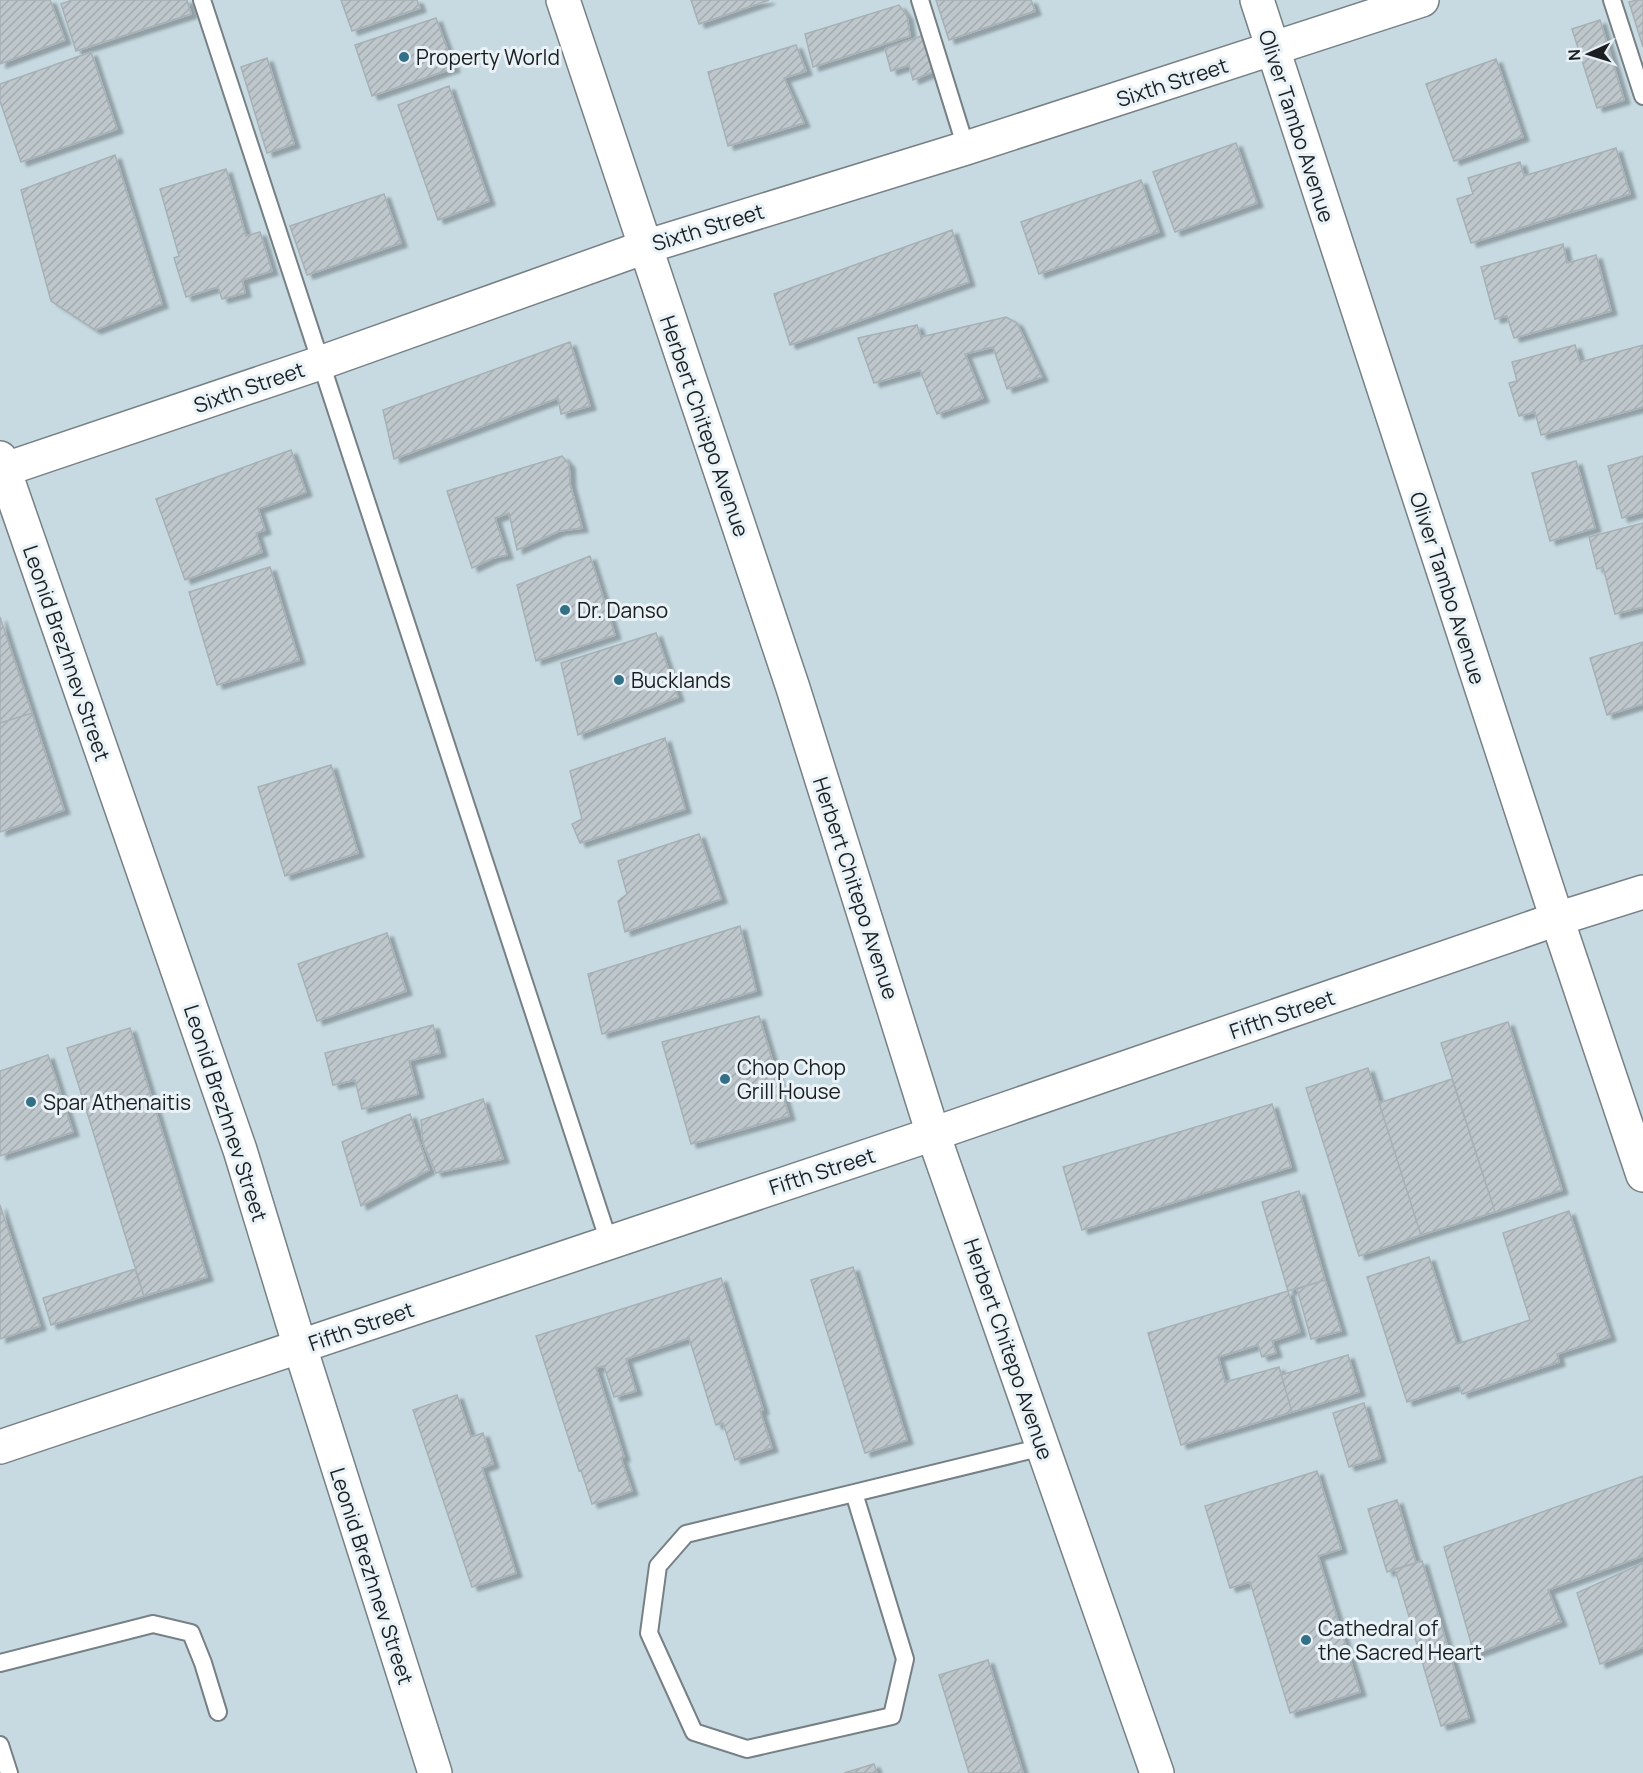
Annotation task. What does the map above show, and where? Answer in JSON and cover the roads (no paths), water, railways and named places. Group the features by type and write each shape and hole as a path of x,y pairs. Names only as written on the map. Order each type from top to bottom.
{"street":[{"name":"Herbert Chitepo Avenue","path":"563,0 793,688 933,1134 1157,1773"},
{"name":"Oliver Tambo Avenue","path":"1257,0 1557,919 1643,1175"},
{"name":"Sixth Street","path":"1,466 320,363 645,247 966,148 1422,0"},
{"name":"Leonid Brezhnev Street","path":"1,466 240,1150 435,1773"},
{"name":"Fifth Street","path":"0,1448 933,1134 1557,919 1643,892"}],"lane":[{"path":"202,0 609,1242"},
{"path":"920,0 966,148"},
{"path":"1612,0 1643,96"},
{"path":"854,1493 905,1659 892,1716 747,1749 694,1732 649,1633 658,1566 686,1534 854,1493 1043,1447"},
{"path":"0,1662 153,1624 191,1633 218,1712"},
{"path":"0,1745 9,1773"}],"place":[{"name":"Property World","path":"404,57"},
{"name":"Dr. Danso","path":"565,610"},
{"name":"Bucklands","path":"619,680"},
{"name":"Chop Chop Grill House","path":"725,1079"},
{"name":"Spar Athenaitis","path":"31,1102"},
{"name":"Cathedral of the Sacred Heart","path":"1306,1640"}]}
